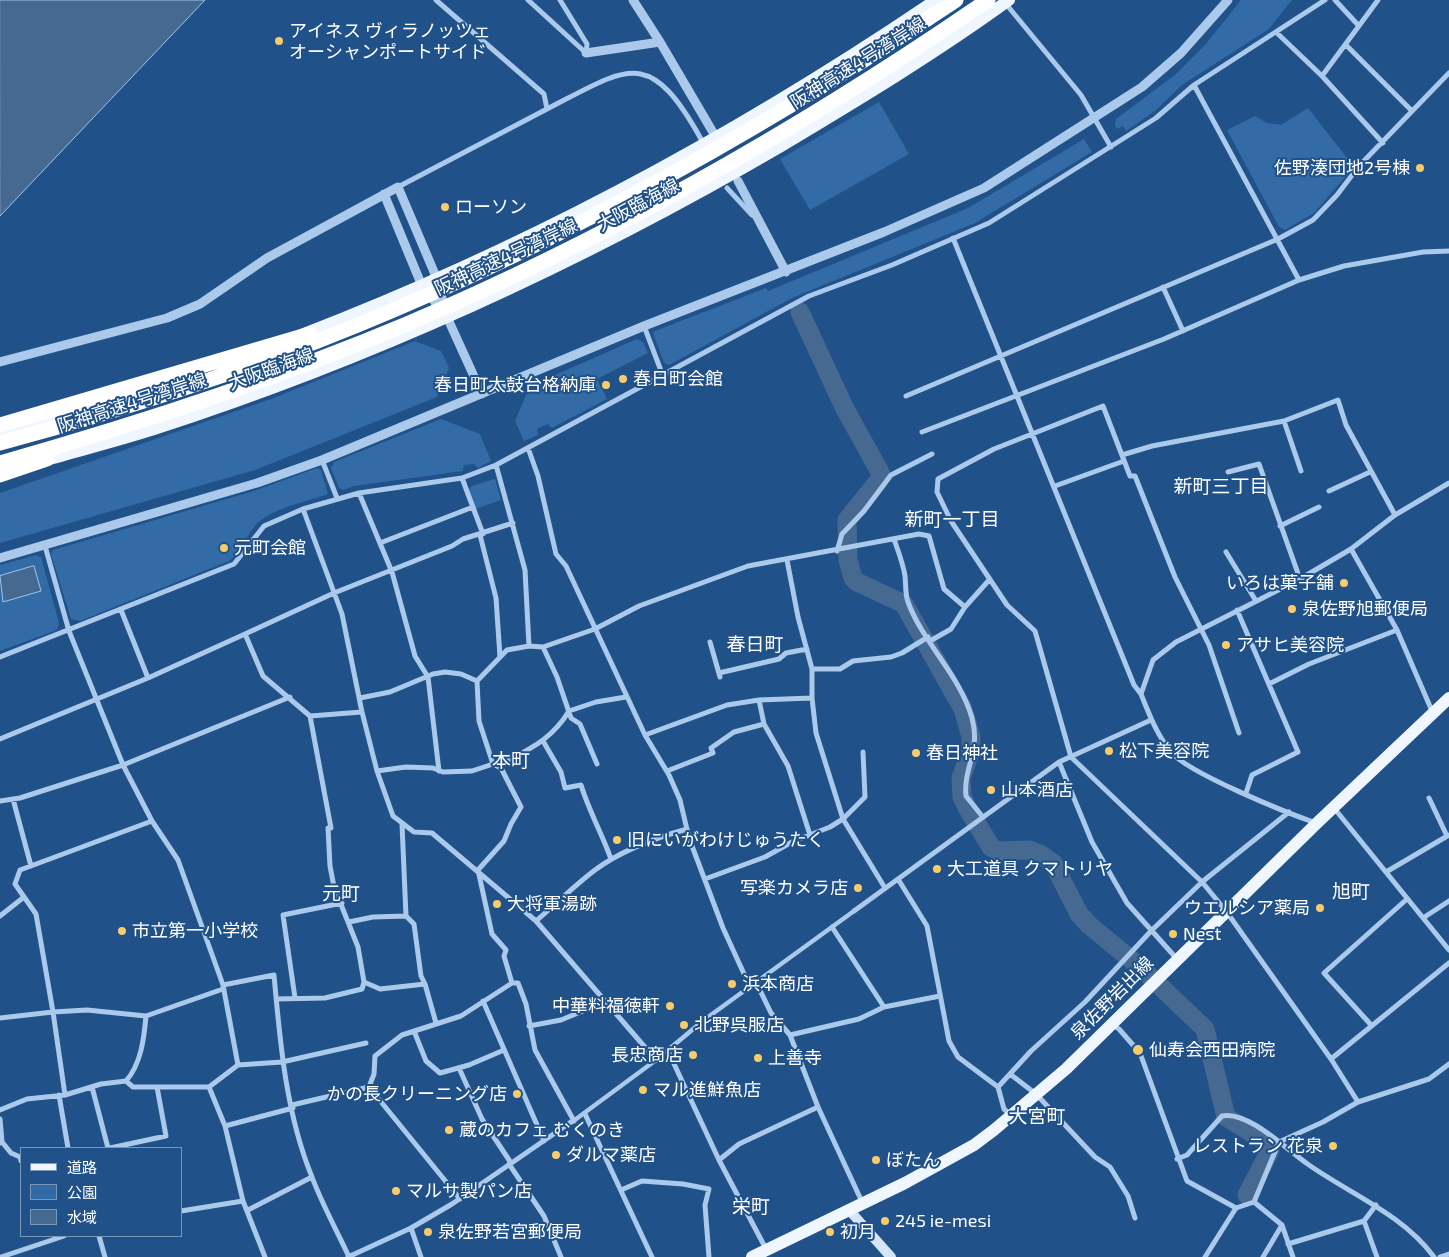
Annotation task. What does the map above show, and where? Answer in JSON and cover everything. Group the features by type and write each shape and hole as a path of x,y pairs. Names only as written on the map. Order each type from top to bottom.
{"highway":[{"name":"阪神高速4号湾岸線","path":"0,443 150,400 232,372 315,342 485,269 651,185 821,87 956,0"},
{"name":"阪神高速4号湾岸線","path":"0,463 149,420 314,361 407,324 576,245 744,155 914,51 988,0"},
{"path":"0,425 400,307"},
{"path":"0,474 83,446 149,420"}],"main road":[{"name":"大阪臨海線","path":"0,434 150,390 229,363 422,286 554,225 647,176 822,74 936,0"},
{"name":"大阪臨海線","path":"0,474 152,430 327,368 447,317 582,254 751,163 838,112 1006,1"},
{"name":"泉佐野岩出線","path":"752,1257 850,1211 974,1145 1036,1094 1111,1024 1317,823 1449,698"},
{"path":"850,1211 891,1257"}],"street":[{"path":"436,0 544,94 547,109"},
{"path":"528,0 586,53"},
{"path":"560,0 587,44 586,53"},
{"path":"633,0 714,134"},
{"path":"0,558 257,483 322,460 644,326 786,272 884,232 984,188 1142,88 1181,53 1228,0"},
{"path":"0,657 234,564 264,526 303,509 359,493 462,478 496,465 810,296 892,265 989,223 1156,118 1194,85 1325,0"},
{"path":"1335,0 1359,26"},
{"path":"1322,76 1378,0"},
{"path":"1006,1 1081,95 1111,147"},
{"path":"1276,32 1322,76 1383,142"},
{"path":"586,53 660,42"},
{"path":"1346,45 1412,111"},
{"path":"906,396 1278,239 1313,220 1337,195 1359,166 1449,72"},
{"path":"0,362 166,318 200,304 267,258 384,194 611,77 630,73 648,75 661,83 673,94 701,139"},
{"path":"1194,85 1299,280"},
{"path":"738,181 786,272"},
{"path":"398,187 437,279 447,317 482,394"},
{"path":"727,188 761,225"},
{"path":"384,194 422,286 447,317"},
{"path":"954,238 1134,685 1141,694 1151,720 1172,753 1196,771 1317,823"},
{"path":"922,432 1183,331 1299,280 1344,266 1423,252 1449,251"},
{"path":"1163,287 1183,331"},
{"path":"644,326 663,376"},
{"path":"1055,486 1152,446 1284,421 1338,400 1346,425 1395,516"},
{"path":"1239,733 1208,645 1175,577 1135,476 1130,476 1104,406 987,453 938,480 937,492 951,522 1007,605 1036,631 1072,757 1202,882 1226,911 1331,1059 1358,1102"},
{"path":"1284,421 1301,471"},
{"path":"528,448 538,476 556,554 566,566 645,735 667,770 680,800 687,829 723,928 750,987"},
{"path":"840,550 842,534 891,475 932,454"},
{"path":"322,460 337,498"},
{"path":"1228,472 1258,464 1300,579"},
{"path":"496,465 525,570 529,646"},
{"path":"1329,491 1370,472"},
{"path":"462,478 482,535 496,598 500,657"},
{"path":"1141,694 1153,660 1176,642 1300,579 1351,549 1395,516 1449,483"},
{"path":"359,493 392,572 415,656 428,677 439,770"},
{"path":"380,543 472,507"},
{"path":"1280,526 1319,507"},
{"path":"303,509 342,614 362,712 377,771 393,816 414,832 432,833 536,921 656,1060"},
{"path":"0,740 148,678 334,593 392,572 463,540 513,524"},
{"path":"478,870 504,841 521,807 495,765 480,720 477,681 507,650 529,646 543,647 595,629 639,606 748,566 919,534 929,536 944,589 965,608"},
{"path":"894,539 904,574 907,601 962,696 972,717 975,747 967,774 966,796 980,818"},
{"path":"44,546 69,631 124,765 152,821 178,860 223,987 238,1065"},
{"path":"1351,549 1397,630 1433,713"},
{"path":"1226,552 1256,601"},
{"path":"788,560 812,669 812,698 816,733 843,819 885,888"},
{"path":"812,669 840,669 853,661 891,657 951,629 965,608 990,579"},
{"path":"121,610 148,678"},
{"path":"1238,610 1298,752 1252,775 1246,793"},
{"path":"1269,684 1310,664 1397,630"},
{"path":"245,634 263,676 290,697 310,716 329,828 330,866 334,887 358,947 364,982 362,989 334,995 276,1000"},
{"path":"710,642 720,675 779,659 786,653 807,649"},
{"path":"543,647 557,677 571,718 580,724 597,764"},
{"path":"360,698 390,692 433,674 445,672 461,674 477,681"},
{"path":"0,801 13,799 124,765 290,697"},
{"path":"377,771 406,767 433,768 444,772 472,771 495,765 543,741 559,728 569,711 596,702 626,697"},
{"path":"645,735 727,705 759,700 812,698"},
{"path":"759,700 764,724 788,766 810,835"},
{"path":"310,716 362,712"},
{"path":"0,1018 87,1010 146,1016 223,987 274,975 282,1062 300,1141 312,1177 349,1257 411,1228 460,1199 585,1114 756,982 1059,762 1151,720"},
{"path":"667,770 712,752 711,748 734,732 764,724"},
{"path":"543,741 561,772 565,788 581,785 588,809 600,830 612,859"},
{"path":"705,880 765,857 792,842 843,819 865,797 863,752"},
{"path":"1059,762 1092,842 1127,903 1177,959"},
{"path":"1386,872 1448,835 1429,798"},
{"path":"13,799 30,866"},
{"path":"1334,808 1449,950"},
{"path":"998,1086 1085,1002 1150,931 1202,882 1289,812"},
{"path":"67,1147 53,1012 36,914 16,884 20,870 152,821"},
{"path":"402,824 406,916 414,924 422,976 436,1023"},
{"path":"536,921 595,870 612,859 658,837 687,829"},
{"path":"478,870 492,934 506,950 504,956 512,983"},
{"path":"898,879 927,926 949,1041 958,1057 998,1086 1004,1109 1011,1115"},
{"path":"0,916 24,897"},
{"path":"1372,1026 1324,973 1406,898"},
{"path":"1423,918 1449,901"},
{"path":"295,998 283,915 342,903"},
{"path":"349,922 373,917 406,916"},
{"path":"832,927 884,1008"},
{"path":"1331,1059 1449,963"},
{"path":"364,982 380,989 425,984"},
{"path":"368,1087 374,1074 375,1056 402,1035 461,1016 512,983 518,982 526,1004 535,1050 573,1122"},
{"path":"756,982 771,1013 790,1035 818,1107 863,1204"},
{"path":"790,1035 860,1019 884,1008 940,996"},
{"path":"483,1001 544,1141"},
{"path":"529,1026 561,1020 607,1001"},
{"path":"0,1110 27,1099 62,1095 126,1081 133,1073 144,1041 146,1016"},
{"path":"1111,1024 1119,1029 1140,1052 1177,1159 1187,1181 1236,1208"},
{"path":"414,1031 426,1060 433,1069 444,1073 504,1050"},
{"path":"126,1081 133,1087 209,1087 238,1065 282,1062 366,1043"},
{"path":"668,1050 719,1160 766,1250"},
{"path":"1205,1257 1236,1208 1254,1202 1279,1142 1323,1122 1358,1102 1429,1079 1449,1064"},
{"path":"459,1068 482,1119 544,1216 561,1257"},
{"path":"1010,1074 1036,1094 1095,1157 1110,1167 1128,1196 1135,1218"},
{"path":"92,1087 109,1147"},
{"path":"114,1147 166,1136 157,1087"},
{"path":"209,1087 225,1126 242,1201 248,1210 265,1257"},
{"path":"225,1126 368,1087"},
{"path":"368,1087 460,1199"},
{"path":"719,1160 739,1144 818,1107"},
{"path":"585,1114 652,1257"},
{"path":"1177,1159 1187,1154 1222,1116 1229,1114 1240,1117 1279,1142 1309,1165 1376,1205 1422,1240 1434,1257"},
{"path":"0,1118 1,1143 12,1154 20,1158"},
{"path":"248,1210 312,1177"},
{"path":"621,1190 642,1181 683,1184 708,1189 705,1205 709,1257"},
{"path":"182,1211 242,1201"},
{"path":"1254,1202 1282,1225 1293,1257"},
{"path":"1288,1244 1364,1220 1376,1205"},
{"path":"1364,1220 1378,1257"},
{"path":"1263,1257 1282,1225"},
{"path":"411,1228 421,1257"},
{"path":"99,1237 105,1257"},
{"path":"1,1257 51,1238"},
{"path":"1440,1257 1449,1254"}],"green space":[{"path":"1241,0 1292,0 1269,29 1182,85 1155,111 1126,131 1123,126 1117,129 1115,125 1116,119 1176,74 1205,45"},
{"path":"879,102 909,154 810,210 780,159"},
{"path":"1308,108 1354,167 1314,213 1285,230 1279,227 1227,130 1255,116 1267,123 1281,125"},
{"path":"1084,139 1092,152 975,223 792,298 669,365 664,363 653,333 655,331 766,288 768,291 968,208"},
{"path":"637,339 643,342 648,353 597,379 607,399 552,428 548,424 537,429 538,435 524,441 515,421 530,386"},
{"path":"415,341 441,351 449,368 437,397 255,470 0,543 0,493 271,399"},
{"path":"441,419 480,434 491,461 478,468 474,464 464,465 463,471 354,486 343,490 339,488 331,468 334,462"},
{"path":"317,468 321,470 328,494 268,515 254,527 237,553 229,561 80,621 71,619 51,554 53,550 257,490"},
{"path":"495,479 501,500 475,509 469,489 472,486"},
{"path":"36,555 41,557 59,623 57,630 0,651 0,565"}],"water":[{"path":"0,0 205,0 0,216"},
{"path":"34,566 41,591 3,602 0,576"}],"waterway":[{"path":"800,312 845,409 880,472 880,479 847,520 848,560 853,578 857,582 904,604 963,709 971,737 971,750 961,778 962,797 968,809 991,847 998,851 1029,850 1040,854 1053,863 1079,914 1089,925 1140,967 1205,1029 1226,1117 1268,1143 1270,1151 1247,1195"}],"place":[{"name":"アイネス ヴィラノッツェ オーシャンポートサイド","path":"279,41"},
{"name":"佐野湊団地2号棟","path":"1420,168"},
{"name":"ローソン","path":"445,207"},
{"name":"春日町会館","path":"623,379"},
{"name":"春日町太鼓台格納庫","path":"606,385"},
{"name":"元町会館","path":"224,548"},
{"name":"いろは菓子舗","path":"1344,583"},
{"name":"泉佐野旭郵便局","path":"1292,609"},
{"name":"アサヒ美容院","path":"1226,645"},
{"name":"松下美容院","path":"1109,751"},
{"name":"春日神社","path":"916,753"},
{"name":"山本酒店","path":"991,790"},
{"name":"旧にいがわけじゅうたく","path":"617,840"},
{"name":"大工道具 クマトリヤ","path":"937,869"},
{"name":"写楽カメラ店","path":"858,888"},
{"name":"大将軍湯跡","path":"497,904"},
{"name":"ウエルシア薬局","path":"1320,908"},
{"name":"市立第一小学校","path":"122,931"},
{"name":"Nest","path":"1173,934"},
{"name":"浜本商店","path":"732,984"},
{"name":"中華料福徳軒","path":"670,1006"},
{"name":"北野呉服店","path":"684,1025"},
{"name":"仙寿会西田病院","path":"1138,1050"},
{"name":"長忠商店","path":"693,1055"},
{"name":"上善寺","path":"758,1058"},
{"name":"マル進鮮魚店","path":"643,1090"},
{"name":"かの長クリーニング店","path":"517,1094"},
{"name":"蔵のカフェ むくのき","path":"449,1130"},
{"name":"レストラン 花泉","path":"1333,1146"},
{"name":"ダルマ薬店","path":"556,1155"},
{"name":"ぼたん","path":"876,1160"},
{"name":"マルサ製パン店","path":"396,1191"},
{"name":"245 ie-mesi","path":"885,1221"},
{"name":"泉佐野若宮郵便局","path":"428,1232"},
{"name":"初月","path":"830,1232"}],"district":[{"name":"新町三丁目","path":"1221,487"},
{"name":"新町一丁目","path":"952,520"},
{"name":"春日町","path":"755,645"},
{"name":"本町","path":"511,761"},
{"name":"旭町","path":"1351,892"},
{"name":"元町","path":"341,894"},
{"name":"大宮町","path":"1037,1117"},
{"name":"栄町","path":"751,1207"}]}
